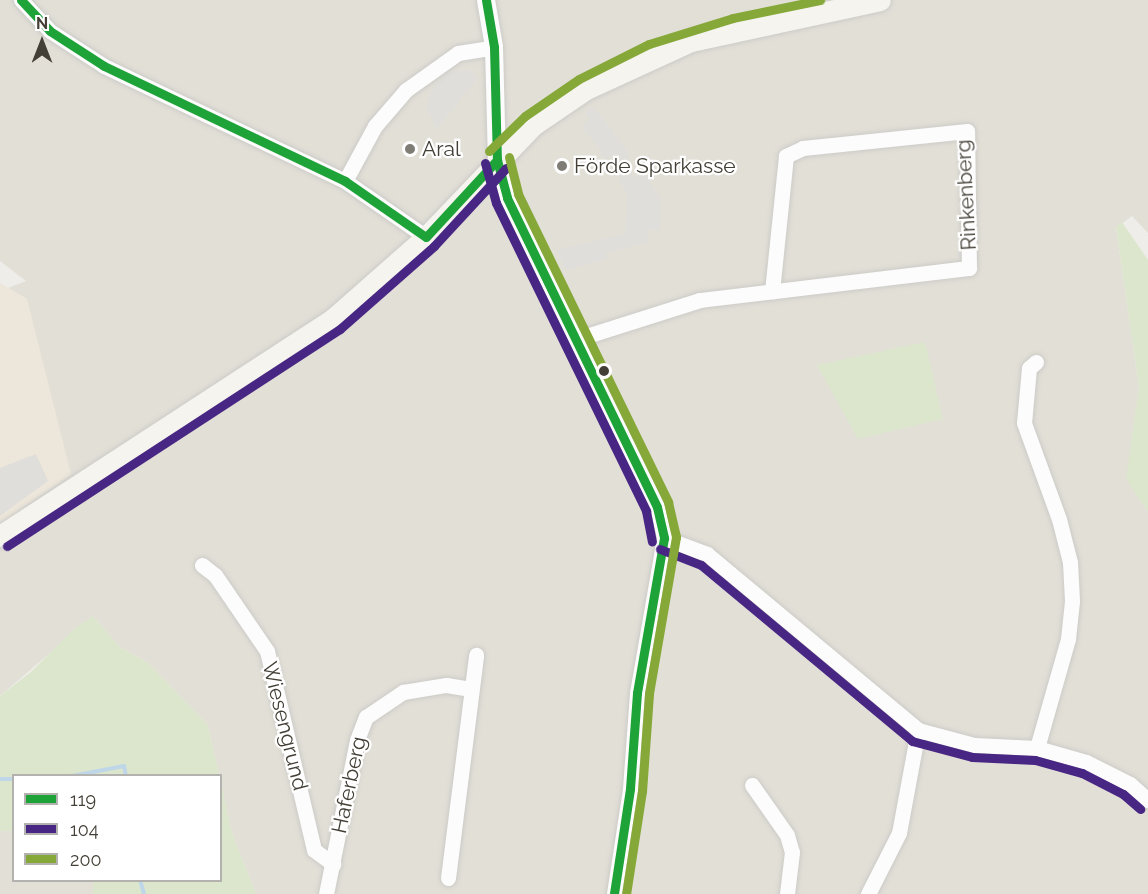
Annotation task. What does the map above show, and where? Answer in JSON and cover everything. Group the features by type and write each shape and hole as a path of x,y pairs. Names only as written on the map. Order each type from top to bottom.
{"main road":[{"path":"0,536 333,319 426,237 497,160 533,125 586,88 654,55 737,28 880,0"}],"street":[{"path":"21,0 50,31 104,66 345,181 426,237"},
{"path":"486,0 494,48 497,160 507,198 657,507 664,538 637,693 630,789 614,894"},
{"path":"345,181 375,126 406,90 458,53 494,48"},
{"name":"Rinkenberg","path":"577,339 700,300 969,268 968,131 804,148 786,156 772,291"},
{"path":"1036,362 1029,368 1024,423 1059,519 1070,562 1072,601 1068,639 1037,748"},
{"path":"664,538 707,554 918,730 974,745 1037,748 1086,762 1130,784 1148,800"},
{"name":"Wiesengrund","path":"202,565 215,575 267,651 314,850 333,864"},
{"path":"448,878 476,655"},
{"name":"Haferberg","path":"326,894 357,740 366,717 403,692 446,685 470,689"},
{"path":"868,894 899,833 918,730"},
{"path":"752,785 787,835 792,852 787,894"}],"shaded area":[{"path":"0,0 1148,0 1148,233 1132,216 1116,228 1139,387 1127,479 1148,512 1148,894 256,894 231,830 222,789 222,774 219,774 208,725 148,663 120,647 93,616 0,696 0,524 27,299 8,288 26,281 0,261"},
{"path":"469,70 478,78 437,128 426,107 432,89 448,71"},
{"path":"593,106 628,152 627,166 635,179 644,173 660,198 660,230 648,230 648,242 606,253 607,259 566,270 557,250 625,234 627,193 620,182 620,163 614,154 606,159 582,126 590,119 585,112"},
{"path":"528,198 542,235 536,243 520,199"},
{"path":"0,283 27,299 71,474 0,524"},
{"path":"36,454 48,481 0,516 0,468"},
{"path":"704,557 732,582 724,592 695,567"},
{"path":"0,831 12,831 12,882 93,882 93,894 0,894"}],"green space":[{"path":"1122,222 1148,260 1148,512 1126,479 1139,387 1116,227"},
{"path":"925,342 943,419 858,439 817,365"},
{"path":"93,616 120,647 148,663 208,725 219,774 12,774 12,831 0,831 0,696 32,671 75,628"},
{"path":"222,786 231,830 256,894 93,894 93,882 222,882"}],"waterway":[{"path":"82,774 124,766 126,774"},
{"path":"0,779 12,779"},
{"path":"141,882 144,894"}],"transit line":[{"name":"119","path":"21,0 50,31 104,66 345,181 426,237"},
{"name":"119","path":"486,0 494,47 497,160 507,198 657,507 664,538 637,693 630,789 614,894"},
{"name":"200","path":"489,151 525,116 579,79 649,44 733,18 820,0"},
{"name":"200","path":"509,157 518,194 668,502 676,537 649,694 642,791 626,894"},
{"name":"119","path":"426,237 497,160"},
{"name":"104","path":"485,163 496,203 646,511 652,541"},
{"name":"104","path":"7,546 340,329 434,246 506,168"},
{"name":"104","path":"660,549 701,565 912,741 972,757 1035,760 1082,773 1123,794 1140,809"}],"place":[{"name":"Aral","path":"410,149"},
{"name":"Förde Sparkasse","path":"562,166"}]}
